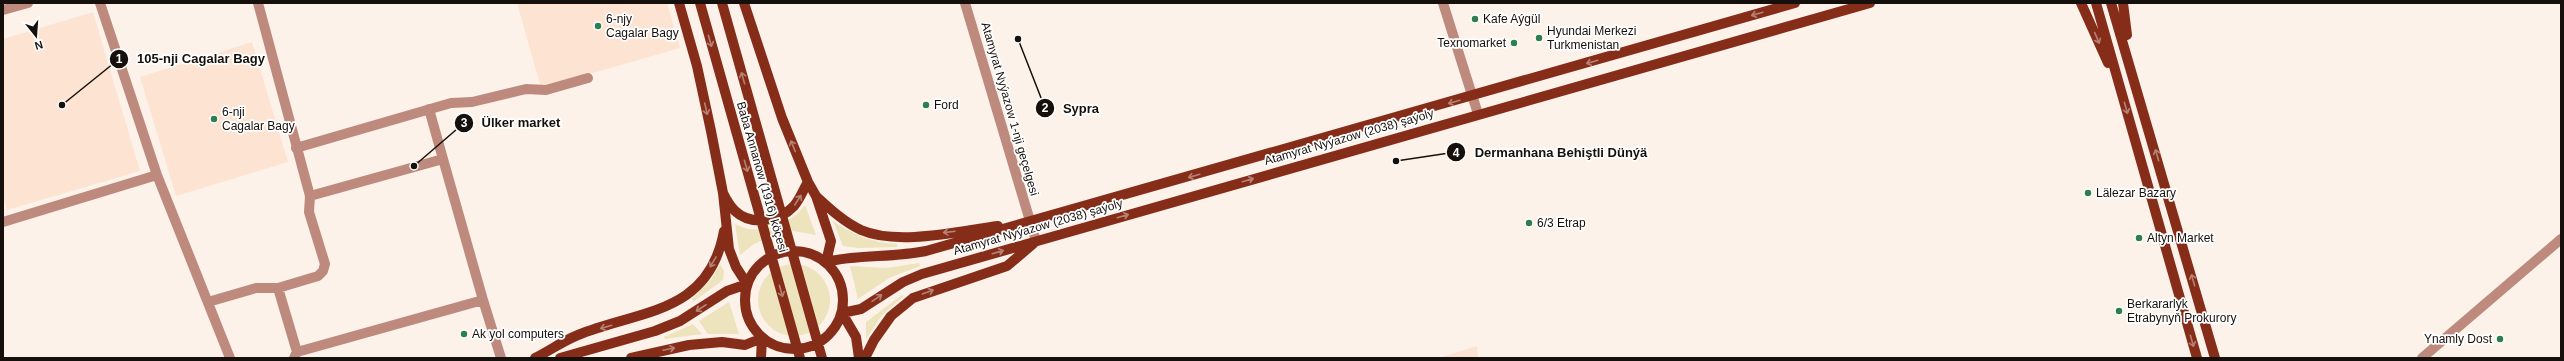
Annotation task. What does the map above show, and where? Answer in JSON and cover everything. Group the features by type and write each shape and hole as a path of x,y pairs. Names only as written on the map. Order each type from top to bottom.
{"main road":[{"path":"679,3 696,66 722,193 725,225 732,258 747,284"},
{"name":"Baba Annanow (1916) köçesi","path":"700,3 800,358"},
{"name":"Baba Annanow (1916) köçesi","path":"722,3 822,358"},
{"path":"744,3 777,104 808,182 816,196 830,241 826,262"},
{"name":"Atamyrat Nyýazow (2038) şaýoly","path":"826,262 846,257 902,256 926,251 1474,96 1795,3"},
{"name":"Atamyrat Nyýazow (2038) şaýoly","path":"842,312 861,309 903,282 922,274 1870,3"},
{"path":"2081,3 2119,84"},
{"path":"2096,3 2197,358"},
{"path":"2112,3 2216,358"},
{"path":"2123,3 2135,80"},
{"path":"722,193 734,211 745,218 754,221 773,219 793,206 808,182"},
{"path":"816,196 847,222 862,230 890,238 1030,222"},
{"path":"535,358 578,335 655,312 680,300 701,279 715,260 725,225"},
{"path":"865,358 882,327 891,316 909,300 926,292 1007,266 1036,241"},
{"path":"842,312 830,334 809,347 784,348 762,338 752,326 746,313 744,298 747,284 754,271 764,261 781,252 805,252 826,262 836,274 842,289 842,312 856,338 859,358"},
{"path":"560,358 655,331 680,320 727,290 747,284"},
{"path":"631,358 689,345 722,342 745,345 762,338"},
{"path":"761,358 762,338"}],"street":[{"path":"3,10 28,3"},
{"path":"100,3 157,175 230,358"},
{"path":"208,302 256,288 278,288 318,276 323,271 325,264 310,212 310,196 258,3"},
{"name":"Atamyrat Nyýazow 1-nji geçelgesi","path":"965,3 1036,241"},
{"path":"1444,3 1474,96 1478,114"},
{"path":"296,148 451,102 472,102 526,89 546,90 588,78"},
{"path":"429,109 501,358"},
{"path":"310,196 443,159"},
{"path":"3,222 157,175"},
{"path":"2422,358 2561,239"},
{"path":"278,288 296,355 483,300"}],"shaded area":[{"name":"6-njy Cagalar Bagy","path":"517,3 667,3 680,48 541,88"},
{"path":"93,12 140,171 7,210 3,196 3,39"},
{"name":"6-nji Cagalar Bagy","path":"252,42 288,162 176,196 140,77"},
{"path":"805,205 816,235 793,231 774,235 754,244 740,255 735,224 748,229 765,229 773,227 795,216"},
{"path":"833,221 856,234 871,240 897,244 897,247 859,248 843,246"},
{"path":"919,263 920,266 889,278 858,299 850,266 886,268"},
{"path":"720,264 724,271 723,280 693,302 692,299 711,280"},
{"path":"794,264 814,270 824,280 830,300 824,320 814,330 794,336 774,330 764,320 758,300 764,280 774,270"},
{"path":"902,295 903,297 882,315 866,339 866,322"},
{"path":"729,302 739,334 708,334 699,321"},
{"path":"693,324 702,334 665,339 664,337"},
{"path":"1477,346 1478,358 1438,358"}],"place":[{"name":"Kafe Aýgül","path":"1475,19"},
{"name":"6-njy Cagalar Bagy","path":"598,26"},
{"name":"Hyundai Merkezi Turkmenistan","path":"1539,38"},
{"name":"Sypra","path":"1018,39"},
{"name":"Texnomarket","path":"1514,43"},
{"name":"105-nji Cagalar Bagy","path":"62,105"},
{"name":"Ford","path":"926,105"},
{"name":"6-nji Cagalar Bagy","path":"214,119"},
{"name":"Dermanhana Behiştli Dünýä","path":"1396,161"},
{"name":"Ülker market","path":"414,166"},
{"name":"Lälezar Bazary","path":"2088,193"},
{"name":"6/3 Etrap","path":"1529,223"},
{"name":"Altyn Market","path":"2139,238"},
{"name":"Berkararlyk Etrabynyň Prokurory","path":"2119,311"},
{"name":"Ak yol computers","path":"464,334"},
{"name":"Ynamly Dost","path":"2500,339"}]}
